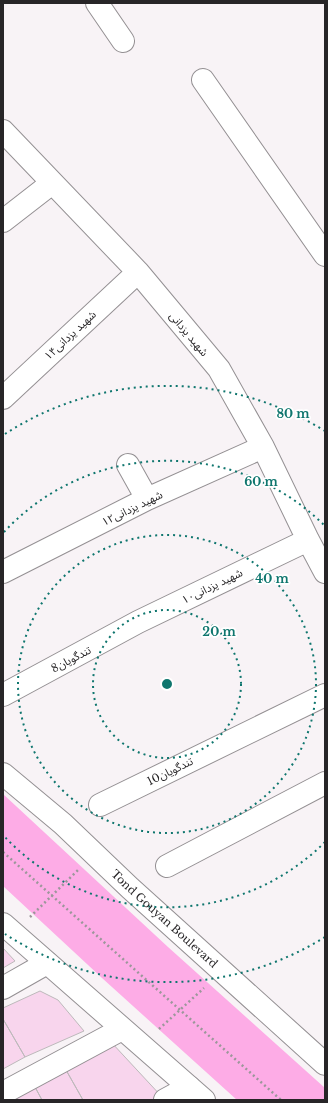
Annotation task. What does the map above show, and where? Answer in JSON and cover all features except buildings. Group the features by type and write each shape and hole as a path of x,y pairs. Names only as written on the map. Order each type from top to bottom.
{"street":[{"path":"98,3 123,41"},
{"path":"203,80 325,255"},
{"name":"شهید یزدانی","path":"3,132 138,272 219,369 263,447 325,572"},
{"path":"3,221 52,183"},
{"name":"شهید یزدانی۱۴","path":"3,398 138,272"},
{"name":"شهید یزدانی۱۲","path":"3,572 147,499 263,447"},
{"path":"128,464 147,499"},
{"name":"شهید یزدانی۱۰","path":"138,622 308,540"},
{"name":"8تندگویان","path":"3,695 138,622"},
{"name":"10تندگویان","path":"100,805 325,695"},
{"name":"Tond Gouyan Boulevard","path":"3,774 63,824 325,1064"},
{"path":"167,866 325,783"},
{"path":"8,929 196,1094"},
{"path":"3,988 47,963"},
{"path":"3,1093 122,1029"},
{"path":"165,1100 196,1094"}],"path":[{"path":"3,852 281,1100"},
{"path":"8,929 52,896 94,854"},
{"path":"141,1046 222,971"}],"shaded area":[{"path":"3,794 168,947 325,1088 325,1100 237,1100 3,886"}]}
